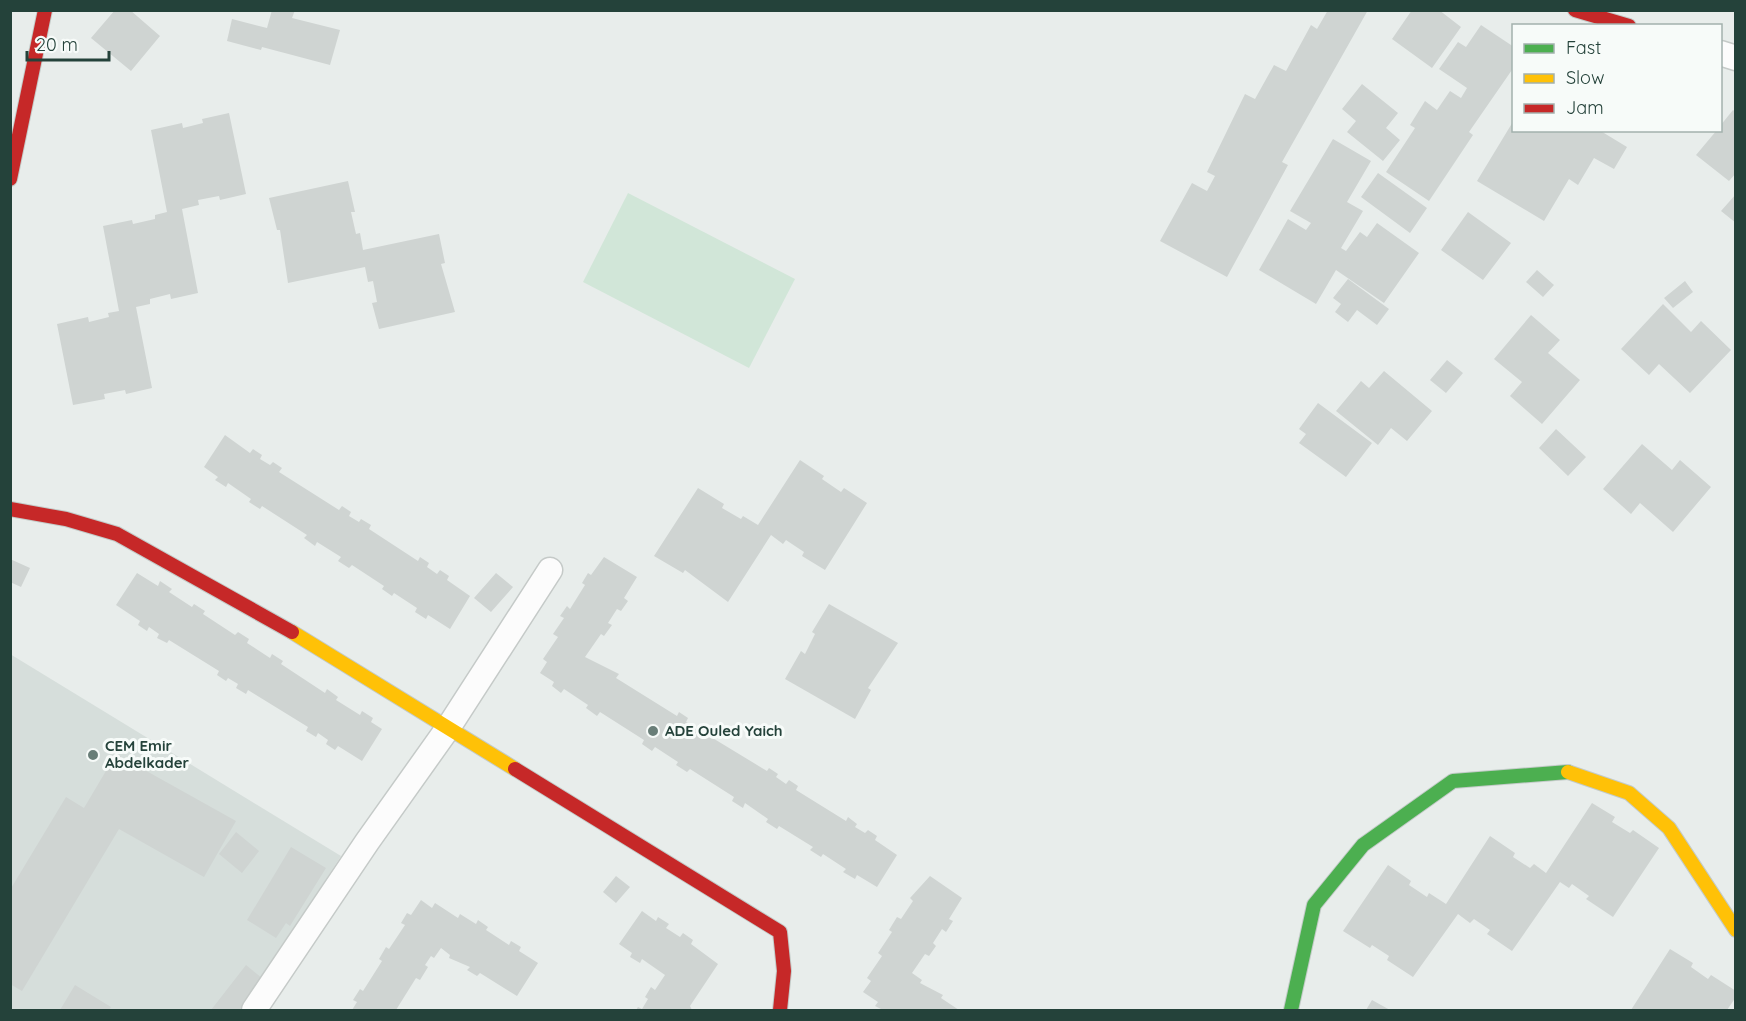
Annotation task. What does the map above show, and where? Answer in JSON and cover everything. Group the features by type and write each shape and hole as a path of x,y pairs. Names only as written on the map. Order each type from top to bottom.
{"main road":[{"path":"10,179 45,10"},
{"path":"1575,10 1622,24"},
{"path":"10,509 66,519 117,534 273,622 780,932 785,953 785,975 780,1011"},
{"path":"1291,1011 1314,905 1363,845 1452,781 1573,772 1629,793 1669,828 1736,930"}],"street":[{"path":"254,1011 367,842 448,728 550,570"}],"shaded area":[{"name":"CEM Emir Abdelkader","path":"10,654 341,856 242,1010 11,1010"}],"green space":[{"path":"628,193 795,279 749,368 583,282"}],"building":[{"path":"115,10 130,10 160,36 131,71 91,38"},
{"path":"272,10 295,10 292,18 340,30 330,65 262,47 261,50 227,41 232,19 267,28"},
{"path":"1328,10 1368,10 1282,162 1288,165 1227,277 1160,241 1192,183 1207,191 1215,176 1207,172 1245,94 1255,99 1274,65 1286,71 1311,25 1317,29"},
{"path":"1412,10 1439,10 1461,27 1432,68 1392,39"},
{"path":"1481,25 1512,46 1512,70 1469,132 1473,135 1429,201 1386,172 1415,128 1410,125 1425,101 1437,110 1450,91 1461,98 1467,88 1439,69 1458,42 1466,47"},
{"path":"1362,84 1398,113 1386,128 1400,140 1383,161 1347,132 1356,121 1342,109"},
{"path":"1733,110 1736,112 1736,173 1729,181 1696,155 1715,132 1722,132 1722,124"},
{"path":"229,113 246,194 220,200 219,196 198,200 199,205 182,209 198,293 171,299 170,294 150,299 150,304 136,307 152,388 126,394 125,390 104,394 105,399 73,405 57,324 88,317 89,322 109,317 108,313 119,311 103,226 132,220 133,224 155,219 155,215 167,212 151,130 182,123 183,128 203,123 202,119"},
{"path":"1512,123 1512,132 1602,132 1627,147 1614,169 1594,158 1578,185 1569,179 1544,221 1477,181"},
{"path":"1333,139 1371,161 1347,202 1363,211 1341,248 1346,251 1360,232 1367,237 1377,223 1419,253 1384,303 1336,270 1316,304 1259,270 1288,219 1306,230 1311,223 1290,211"},
{"path":"1378,173 1427,208 1410,233 1361,197"},
{"path":"348,181 355,212 351,212 356,234 360,233 363,250 439,234 445,263 441,264 455,312 379,329 372,303 377,302 373,281 368,282 365,267 288,283 280,230 277,230 269,198"},
{"path":"1736,194 1736,223 1721,211"},
{"path":"1468,212 1511,243 1483,280 1441,250"},
{"path":"1537,270 1554,285 1543,297 1526,282"},
{"path":"1348,279 1389,309 1377,325 1357,310 1348,322 1335,312 1341,304 1333,298"},
{"path":"1685,281 1693,292 1673,308 1664,298"},
{"path":"1663,304 1691,332 1701,321 1731,350 1690,393 1659,364 1649,375 1621,349"},
{"path":"1531,315 1560,340 1548,353 1580,380 1542,424 1510,396 1522,382 1494,359"},
{"path":"1447,360 1463,373 1446,393 1430,380"},
{"path":"1384,371 1432,411 1407,441 1391,428 1378,445 1336,411 1361,381 1369,388"},
{"path":"1318,403 1372,443 1346,477 1299,443 1306,434 1299,429"},
{"path":"1556,429 1586,457 1568,476 1539,448"},
{"path":"225,435 250,453 253,449 262,455 260,459 270,465 273,462 282,468 279,472 339,510 342,506 351,512 349,516 371,525 369,529 418,561 420,557 429,563 427,567 437,574 440,570 449,576 447,580 470,596 450,629 428,615 426,619 415,612 417,608 394,593 392,596 382,589 384,586 352,565 349,568 338,561 341,557 317,542 315,546 304,538 307,535 262,506 260,509 249,502 251,499 228,483 226,487 215,480 218,477 204,467"},
{"path":"1642,444 1672,470 1680,460 1711,487 1673,532 1640,503 1631,514 1603,489"},
{"path":"800,460 824,476 822,479 841,492 844,488 867,503 825,570 802,556 804,552 786,540 783,544 771,535 728,602 685,570 683,573 654,556 698,488 724,504 722,508 741,519 743,516 758,525"},
{"path":"604,557 637,577 624,598 628,601 621,611 617,609 608,623 612,625 604,636 601,634 585,657 619,674 616,678 677,716 679,712 688,718 686,722 697,728 699,724 708,730 706,734 767,771 769,768 786,784 789,780 798,786 796,790 846,821 848,817 857,824 855,827 865,833 868,830 877,836 875,840 897,855 877,887 857,875 855,879 843,872 846,869 823,854 821,857 810,850 813,847 779,826 777,829 766,822 768,819 745,803 743,808 732,801 734,797 690,769 687,772 676,765 678,762 655,747 652,751 642,744 644,740 600,712 597,716 586,708 588,705 564,689 561,693 552,686 554,682 540,673 547,662 543,659 558,637 553,634 564,618 560,616 567,606 570,609 585,585 582,583 588,573 591,575"},
{"path":"10,559 30,568 21,587 10,582"},
{"path":"137,573 158,586 160,581 172,589 169,592 192,607 194,604 205,611 203,614 235,635 238,632 249,639 247,643 270,658 272,654 283,661 281,664 325,693 327,689 338,697 336,700 360,715 362,711 373,718 371,722 382,729 362,761 338,746 335,750 326,744 328,740 318,733 316,737 306,731 308,727 248,690 246,694 236,688 238,684 228,678 226,681 217,675 219,671 169,640 167,643 157,638 159,634 149,627 147,631 138,625 140,621 116,605"},
{"path":"496,573 513,587 491,612 474,598"},
{"path":"829,604 898,643 868,688 871,690 855,719 785,679 801,651 805,654 815,634 812,632"},
{"path":"116,754 236,821 204,877 119,829 22,991 10,984 10,890 66,797 84,808"},
{"path":"1592,803 1615,817 1612,822 1630,833 1633,830 1659,848 1613,917 1586,899 1589,896 1572,884 1569,888 1560,882 1512,951 1487,934 1490,930 1474,919 1470,923 1458,914 1413,977 1387,960 1389,956 1372,945 1370,948 1343,931 1388,865 1411,881 1409,885 1427,897 1429,893 1446,904 1490,836 1515,853 1513,857 1530,868 1534,864 1546,873"},
{"path":"236,832 259,851 242,873 219,854"},
{"path":"291,847 326,868 290,926 286,923 276,938 247,920"},
{"path":"616,876 630,887 616,903 603,892"},
{"path":"930,876 962,898 949,919 953,921 946,932 942,929 933,943 936,946 929,956 925,954 912,973 922,980 920,983 943,995 941,998 959,1010 883,1010 875,1006 878,1002 863,992 871,981 867,978 882,956 878,953 892,932 889,930 897,917 901,919 913,901 910,898"},
{"path":"421,900 432,908 435,903 458,918 460,914 476,924 478,920 488,927 486,930 509,945 511,941 521,947 519,951 538,963 517,996 480,973 477,976 467,970 470,967 449,958 450,955 441,948 434,958 431,956 425,965 428,967 420,980 416,978 396,1010 352,1010 357,1002 353,1000 360,989 363,991 382,961 379,959 386,947 389,949 405,925 401,923 407,913 411,915"},
{"path":"642,911 656,921 658,917 669,924 666,928 680,937 683,933 693,940 691,944 718,964 690,1006 692,1010 636,1010 638,1007 642,1009 651,987 655,990 665,975 642,959 640,963 630,957 632,953 619,944"},
{"path":"1670,949 1693,963 1691,967 1708,979 1711,975 1736,991 1736,997 1727,1010 1631,1010"},
{"path":"246,965 263,979 239,1010 211,1010"},
{"path":"75,985 111,1007 109,1010 60,1010"},
{"path":"1372,1000 1390,1010 1366,1010"}],"traffic: fast":[{"path":"1291,1010 1314,905 1363,845 1453,781 1568,772"}],"traffic: slow":[{"path":"292,632 515,769"},
{"path":"1568,772 1629,793 1669,828 1736,930"}],"traffic: jam":[{"path":"10,179 45,10"},
{"path":"1575,10 1622,24"},
{"path":"10,509 66,519 117,534 292,632"},
{"path":"515,769 780,932 784,971 780,1010"}],"place":[{"name":"ADE Ouled Yaich","path":"653,731"},
{"name":"CEM Emir Abdelkader","path":"93,755"}]}
